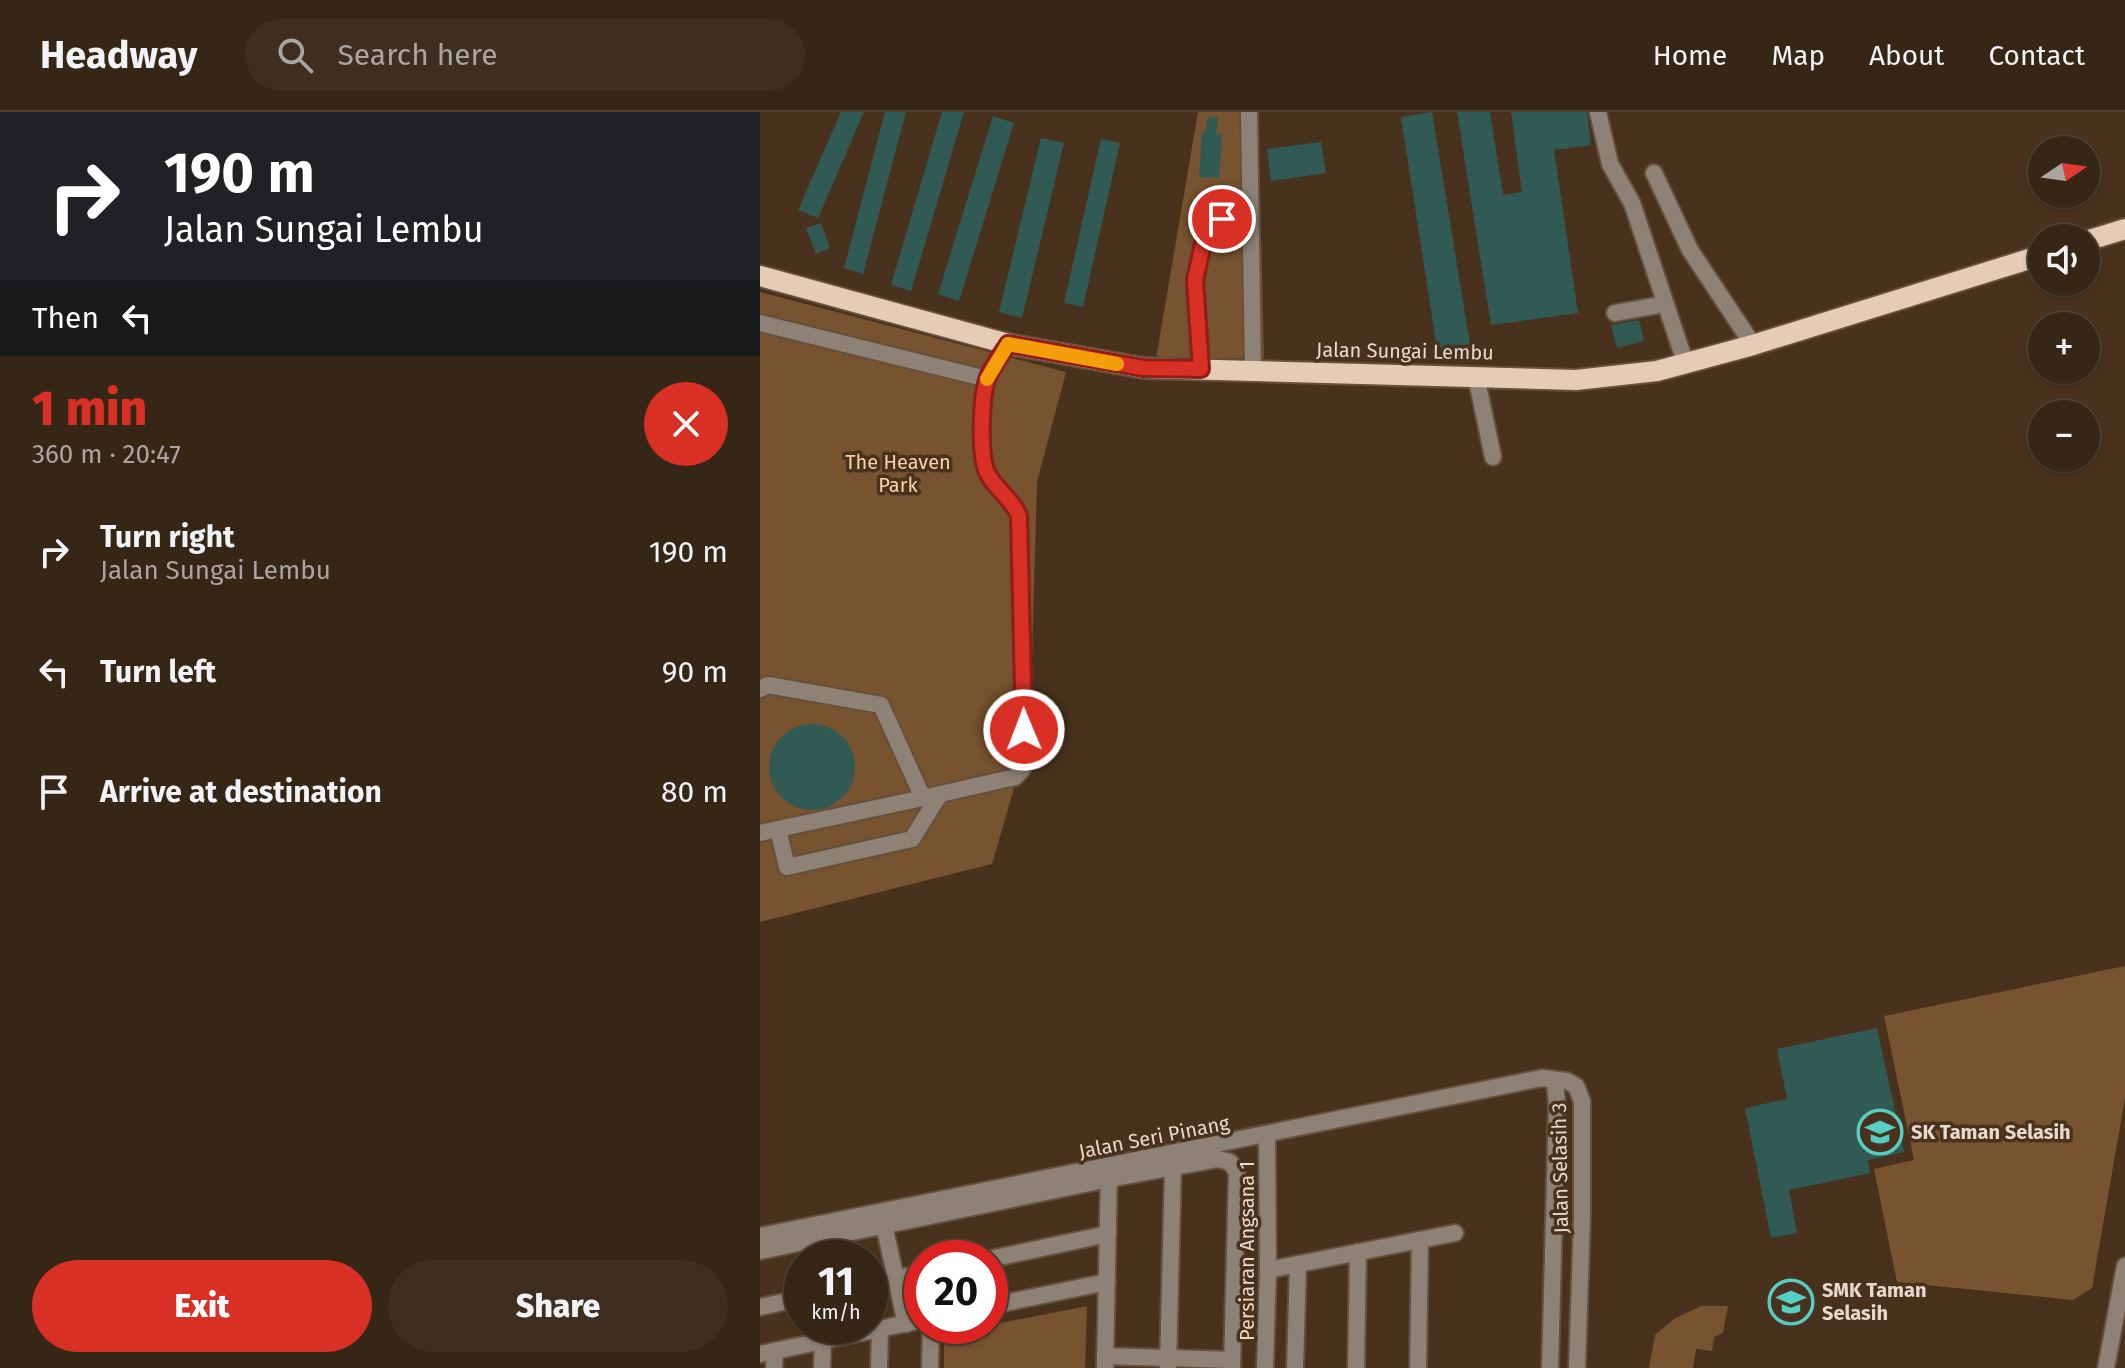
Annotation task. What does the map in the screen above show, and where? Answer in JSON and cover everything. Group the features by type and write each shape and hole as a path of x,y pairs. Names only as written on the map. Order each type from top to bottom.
{"main road":[{"path":"2100,237 2125,229"},
{"name":"Jalan Sungai Lembu","path":"760,276 1008,344 1143,368 1576,380 1657,371 1753,345 2028,259"}],"street":[{"path":"1249,112 1253,370"},
{"path":"1598,112 1610,164 1632,203 1685,362"},
{"path":"1654,173 1690,250 1753,345"},
{"path":"1201,369 1195,280 1203,244 1222,219 1249,204"},
{"path":"1615,313 1665,304"},
{"path":"760,323 987,379"},
{"path":"760,833 1015,777 1022,770 1019,516 1014,504 988,475 982,460 987,379 1008,344"},
{"path":"1476,376 1493,457"},
{"path":"760,689 768,685 881,705 923,798"},
{"path":"778,829 787,867 912,839 940,794"},
{"name":"Jalan Seri Pinang","path":"760,1251 1267,1135 1542,1078 1555,1081"},
{"name":"Jalan Selasih 3","path":"1550,1368 1557,1105 1555,1081 1567,1081 1576,1086 1582,1101 1577,1368"},
{"name":"Persiaran Angsana 1","path":"1265,1368 1267,1135"},
{"name":"Jalan Seri Pinang","path":"760,1236 1109,1172 1173,1167 1218,1159 1230,1162 1237,1172 1232,1364"},
{"path":"1168,1363 1173,1167"},
{"path":"1109,1172 1105,1362 1232,1364"},
{"path":"884,1225 896,1278 904,1298"},
{"path":"1268,1270 1455,1233"},
{"path":"1008,1255 1108,1234"},
{"path":"1418,1368 1420,1240"},
{"path":"1356,1368 1358,1252"},
{"path":"1295,1368 1298,1264"},
{"path":"2106,1368 2120,1316 2125,1266"},
{"path":"888,1280 904,1276"},
{"path":"1008,1302 1107,1282"},
{"path":"760,1307 784,1302"},
{"path":"770,1358 814,1344"},
{"path":"822,1368 823,1344"},
{"path":"879,1368 880,1344"},
{"path":"930,1368 931,1344"}],"green space":[{"path":"1198,112 1258,112 1264,358 1156,359"},
{"name":"The Heaven Park","path":"760,292 1066,372 1037,482 1029,765 1014,788 992,864 760,922"},
{"path":"2125,966 2125,1098 2092,1288 2073,1300 1897,1282 1874,1169 1914,1160 1884,1016"},
{"path":"1087,1306 1085,1368 944,1368 944,1344 1008,1344 1008,1321"},
{"path":"1701,1306 1728,1306 1723,1333 1714,1337 1712,1351 1696,1349 1693,1368 1649,1368 1655,1335 1674,1319"}],"building":[{"path":"841,112 864,112 818,218 798,210"},
{"path":"885,112 906,112 863,274 844,268"},
{"path":"942,112 964,112 911,291 891,285"},
{"path":"1432,112 1470,344 1437,349 1401,117"},
{"path":"1457,112 1490,112 1503,195 1522,192 1511,112 1587,112 1591,145 1554,150 1578,313 1491,325"},
{"path":"993,116 1014,123 959,301 938,294"},
{"path":"1208,116 1218,118 1216,134 1222,134 1219,178 1199,177 1202,133 1205,133"},
{"path":"1041,138 1064,143 1022,318 999,312"},
{"path":"1101,139 1120,143 1083,307 1064,303"},
{"path":"1321,142 1326,173 1271,181 1267,149"},
{"path":"821,223 830,248 816,254 806,228"},
{"path":"1639,320 1644,341 1617,348 1611,325"},
{"path":"812,724 836,731 848,743 855,767 848,791 836,803 812,810 788,803 776,791 769,767 776,743 788,731"},
{"path":"1877,1028 1904,1152 1868,1160 1870,1173 1789,1190 1797,1233 1771,1238 1745,1108 1787,1099 1777,1049"}],"slow traffic":[{"path":"987,379 1008,344 1117,364"}],"place":[{"name":"SK Taman Selasih","path":"1880,1132"},
{"name":"SMK Taman Selasih","path":"1791,1302"}],"route":[{"path":"1024,730 1019,516 1014,504 988,475 982,460 987,379 1008,344 1143,368 1201,369 1195,280 1203,244 1222,219"}]}
